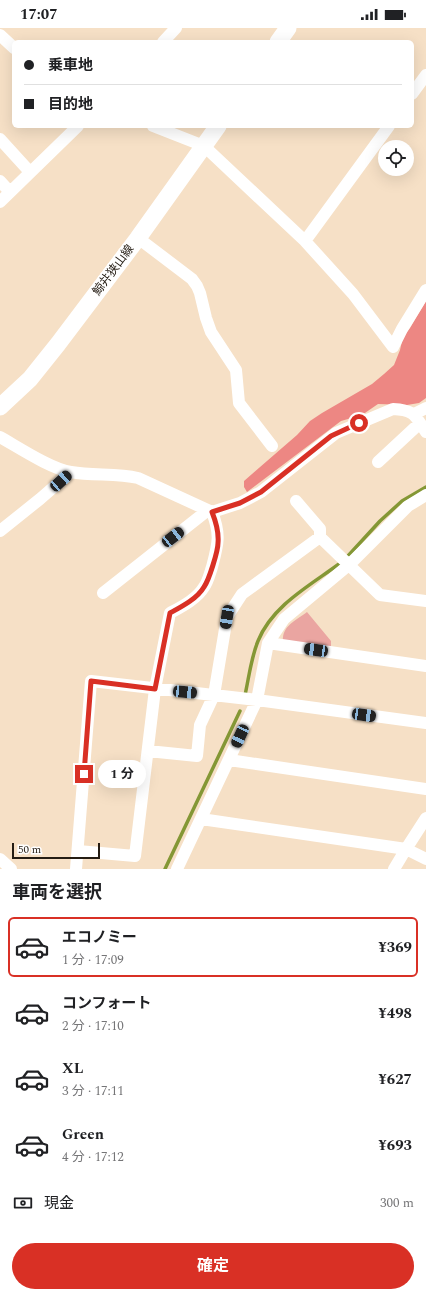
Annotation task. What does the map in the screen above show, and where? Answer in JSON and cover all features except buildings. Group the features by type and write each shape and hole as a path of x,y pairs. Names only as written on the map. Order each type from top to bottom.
{"main road":[{"path":"279,40 288,28"},
{"name":"鯨井狭山線","path":"0,407 30,379 138,238 217,128"}],"street":[{"path":"165,40 176,28"},
{"path":"0,35 12,46"},
{"path":"414,91 426,75"},
{"path":"0,202 76,128"},
{"path":"158,128 204,146 305,241 353,294 393,347 402,328 426,290"},
{"path":"305,241 388,128"},
{"path":"0,139 30,172"},
{"path":"0,181 10,192"},
{"path":"138,238 192,279 197,286 206,318 212,332 236,370 239,403 272,446"},
{"path":"378,462 420,423 426,408"},
{"path":"104,593 210,511 240,503 261,492 336,433 393,409 402,409 420,423"},
{"path":"0,436 59,468 71,472 126,475 138,478 210,511 217,524 218,544 204,588 188,604 170,613 155,689 135,856 78,851"},
{"path":"0,531 71,472"},
{"path":"177,869 257,700 268,643 284,619 350,564 408,506 426,495"},
{"path":"296,501 320,528 320,536 380,595 426,601"},
{"path":"148,751 197,756 200,725 214,695 227,617 242,594 320,536"},
{"path":"268,643 426,666"},
{"path":"76,869 91,681 257,700 426,723"},
{"path":"229,760 426,789"},
{"path":"394,869 426,818"},
{"path":"201,819 406,849 426,859"},
{"path":"0,859 11,869"}],"shaded area":[{"path":"426,301 426,398 419,403 407,405 378,404 362,415 341,421 247,492 244,487 244,481 297,435 310,421 372,384 394,365 403,337"},
{"path":"307,612 331,641 331,648 283,641 285,631 290,624"}],"waterway":[{"path":"347,557 380,521 402,501 426,487"},
{"path":"245,695 250,668 258,641 272,617 292,598 339,564"},
{"path":"165,869 240,711"}],"route":[{"path":"84,774 91,681 155,689 170,613 188,604 204,588 210,572 218,544 217,524 212,512 240,503 261,492 331,436 359,423"}]}
